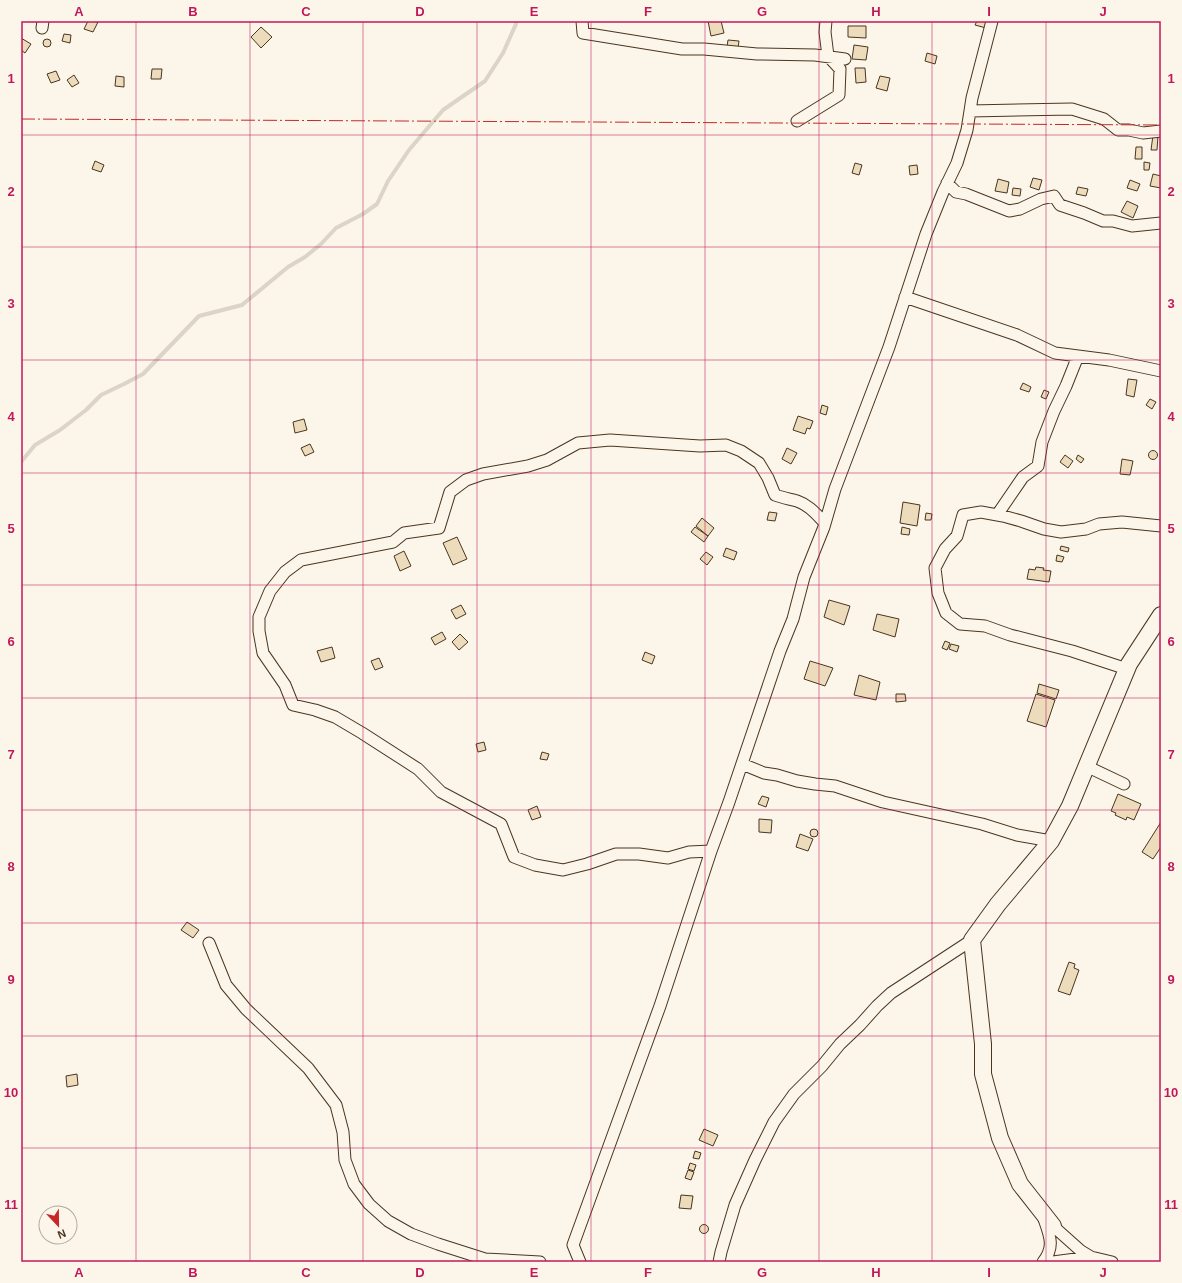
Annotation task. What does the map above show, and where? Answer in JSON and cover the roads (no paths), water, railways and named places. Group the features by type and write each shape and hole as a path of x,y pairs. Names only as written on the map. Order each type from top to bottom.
{"street":[{"path":"582,21 583,33 682,48 757,54 815,55 845,59"},
{"path":"797,121 839,95 840,69 828,56 825,32 826,21"},
{"path":"580,1262 573,1245 658,1011 711,851 780,651 793,619 804,577 889,347 926,234 957,163 967,130 972,98 992,21"},
{"path":"970,111 1072,109 1104,119 1118,130 1130,130 1143,133 1161,131"},
{"path":"947,184 956,192 966,194 1009,211 1020,209 1042,199 1054,196 1060,205 1103,221 1113,220 1132,226 1161,222 1161,213"},
{"path":"905,298 1017,335 1054,352 1109,360 1161,371"},
{"path":"997,515 1023,477 1038,466 1042,442 1078,356"},
{"path":"711,851 689,852 668,858 638,854 616,854 563,870 535,865 514,857 501,824 441,792 418,769 335,717 315,710 293,705 285,685 262,653 259,631 260,617 270,591 285,572 302,560 393,542 404,533 439,528 450,492 466,480 483,474 528,466 547,460 578,443 610,440 700,446 726,445 741,451 759,464 768,478 775,496 787,500 797,501 808,506 825,523"},
{"path":"1127,670 1072,651 1010,635 985,626 960,624 946,612 938,593 935,568 944,550 957,536 963,515 981,512 1021,521 1044,529 1061,532 1086,529 1099,524 1122,522 1161,526"},
{"path":"719,1262 735,1205 755,1160 774,1122 794,1094 822,1066 840,1044 891,993 972,940 998,904 1051,840 1070,806 1129,664 1161,616"},
{"path":"742,764 764,773 777,775 796,781 834,786 883,802 982,824 1018,835 1051,840"},
{"path":"1086,766 1124,784"},
{"path":"972,940 983,1044 983,1074 1000,1138 1020,1184 1053,1226 1081,1252 1091,1257 1112,1262"},
{"path":"209,943 226,985 246,1009 308,1068 336,1105 344,1132 345,1160 354,1184 369,1204 388,1221 400,1228 411,1234 438,1244 485,1259 540,1262"},
{"path":"1042,1211 1051,1241 1049,1255 1043,1262"},
{"path":"1053,1262 1091,1257"}],"waterway":[{"path":"21,462 35,445 60,430 86,410 101,395 143,374 199,316 242,305 288,267 305,257 321,244 336,228 363,214 377,204 388,181 409,150 443,110 485,81 503,53 516,21"}]}
